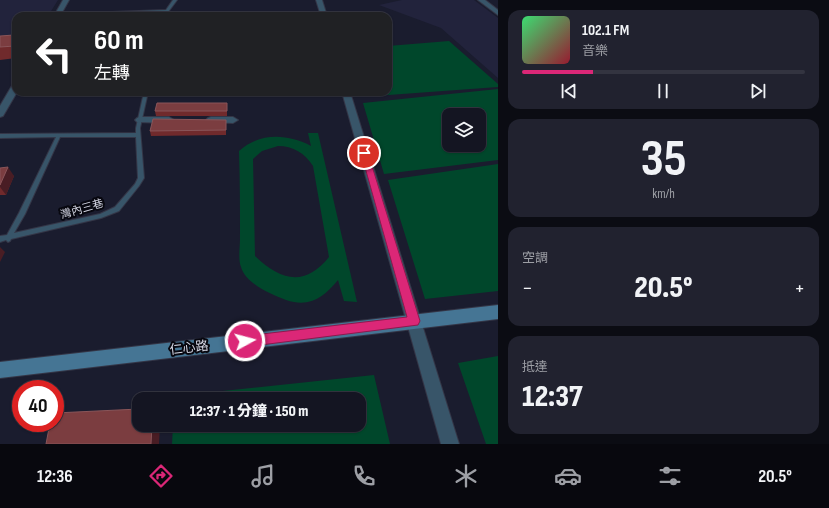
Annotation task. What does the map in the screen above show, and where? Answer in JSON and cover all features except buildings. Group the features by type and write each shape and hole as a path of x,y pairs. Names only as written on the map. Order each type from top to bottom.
{"street":[{"path":"60,12 66,0"},
{"path":"319,0 323,12"},
{"path":"481,0 498,13"},
{"path":"0,114 12,93"},
{"path":"347,96 450,444"},
{"path":"140,120 178,120"},
{"path":"202,120 233,120"},
{"name":"仁心路","path":"0,370 498,312"}],"lane":[{"path":"153,12 166,11 175,0"},
{"name":"灣內三巷","path":"0,239 8,239 101,216 117,208 137,185 141,178 138,128 145,96"},
{"path":"8,239 22,214 58,135"},
{"path":"0,136 139,135"}],"shaded area":[{"path":"0,0 58,0 50,12 12,12 12,35 0,36"},
{"path":"402,0 474,0 498,18 498,78 441,28 379,5"}],"green space":[{"path":"449,41 498,84 498,87 392,95 392,46"},
{"path":"498,89 498,160 384,174 363,103"},
{"path":"308,133 318,133 357,302 344,301 338,280 322,296 309,302 302,303 286,300 260,288 253,283 244,273 240,264 239,151 256,141 274,137 293,139 311,146","holes":["283,146 298,151 306,157 313,166 329,257 320,267 311,273 302,276 293,277 274,271 255,256 253,159 262,151"]},
{"path":"498,164 498,291 425,299 388,180"},
{"path":"498,356 498,444 486,444 458,363"},
{"path":"374,375 390,444 172,444 173,432 366,432 366,392 213,392"}],"route":[{"path":"245,341 414,321 364,153"}]}
